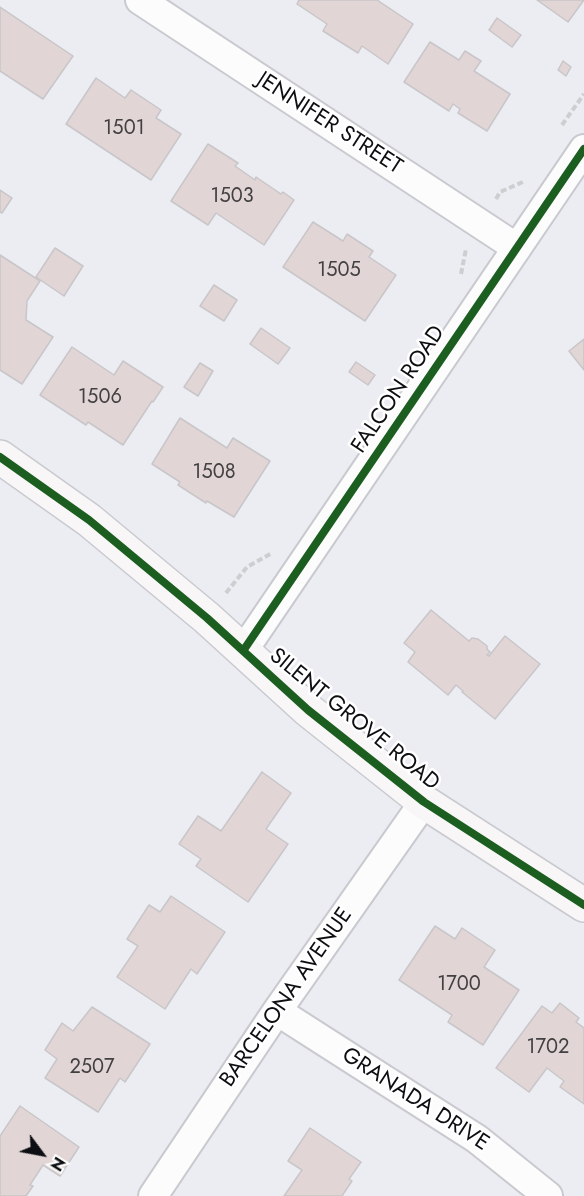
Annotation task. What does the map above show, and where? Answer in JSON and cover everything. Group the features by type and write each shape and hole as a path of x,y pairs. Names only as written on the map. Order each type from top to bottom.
{"street":[{"name":"JENNIFER STREET","path":"140,0 517,248"},
{"name":"FALCON ROAD","path":"243,651 584,149"},
{"name":"SILENT GROVE ROAD","path":"0,458 89,520 207,618 308,710 424,802 584,905"},
{"name":"BARCELONA AVENUE","path":"153,1196 277,1011 424,802"},
{"name":"GRANADA DRIVE","path":"277,1011 477,1139 548,1196"}],"path":[{"path":"557,133 584,94"},
{"path":"461,274 466,249 500,192 524,182 531,172"},
{"path":"207,618 246,567 274,552"}],"building":[{"path":"299,0 377,0 413,24 388,64 362,46 358,53 323,31 327,24 297,4"},
{"path":"537,0 584,0 568,22"},
{"path":"0,7 73,56 43,99 0,71"},
{"path":"497,18 521,35 512,47 489,30"},
{"path":"430,42 459,60 465,51 481,61 474,71 510,94 487,131 458,113 460,109 453,104 449,111 404,82"},
{"path":"563,61 571,67 566,76 558,70"},
{"path":"96,78 125,98 131,90 161,110 156,118 181,134 151,180 66,124"},
{"path":"208,144 238,163 235,166 255,180 256,177 294,200 264,245 216,213 208,225 171,201"},
{"path":"0,190 12,198 2,213 0,212"},
{"path":"313,222 343,241 347,234 373,251 369,257 396,275 365,321 283,267"},
{"path":"55,248 83,266 64,296 36,277"},
{"path":"0,255 40,281 27,301 26,320 53,337 22,384 0,370"},
{"path":"214,285 237,300 224,321 200,306"},
{"path":"261,328 290,348 278,364 250,344"},
{"path":"584,339 584,370 569,351"},
{"path":"72,347 114,375 123,361 163,387 123,445 88,422 86,425 40,395"},
{"path":"356,362 375,375 368,385 349,372"},
{"path":"200,363 213,371 198,396 184,387"},
{"path":"180,418 227,448 233,438 270,461 234,517 178,485 180,482 152,464"},
{"path":"431,610 469,641 472,638 478,639 487,646 489,656 505,636 540,664 495,719 456,685 448,695 408,662 415,652 404,643"},
{"path":"262,772 291,793 266,829 288,844 248,902 196,866 201,859 179,844 198,816 221,831"},
{"path":"171,896 225,932 197,974 191,969 165,1009 117,977 138,946 127,939 149,905 160,912"},
{"path":"435,926 455,939 462,928 495,950 484,967 519,990 483,1045 448,1022 452,1015 399,980"},
{"path":"560,1003 579,1018 576,1022 584,1028 584,1104 560,1087 564,1081 547,1068 529,1092 496,1068 542,1006 552,1013"},
{"path":"92,1007 150,1044 125,1082 120,1078 98,1112 45,1078 57,1059 45,1050 62,1023 73,1031"},
{"path":"20,1106 79,1147 60,1176 43,1165 26,1196 0,1196 0,1136"},
{"path":"310,1128 361,1162 349,1179 352,1181 342,1196 284,1196 302,1170 288,1161"}],"cycle path":[{"path":"243,651 584,149"},
{"path":"0,457 89,520 207,618 308,710 424,802 584,905"}]}
